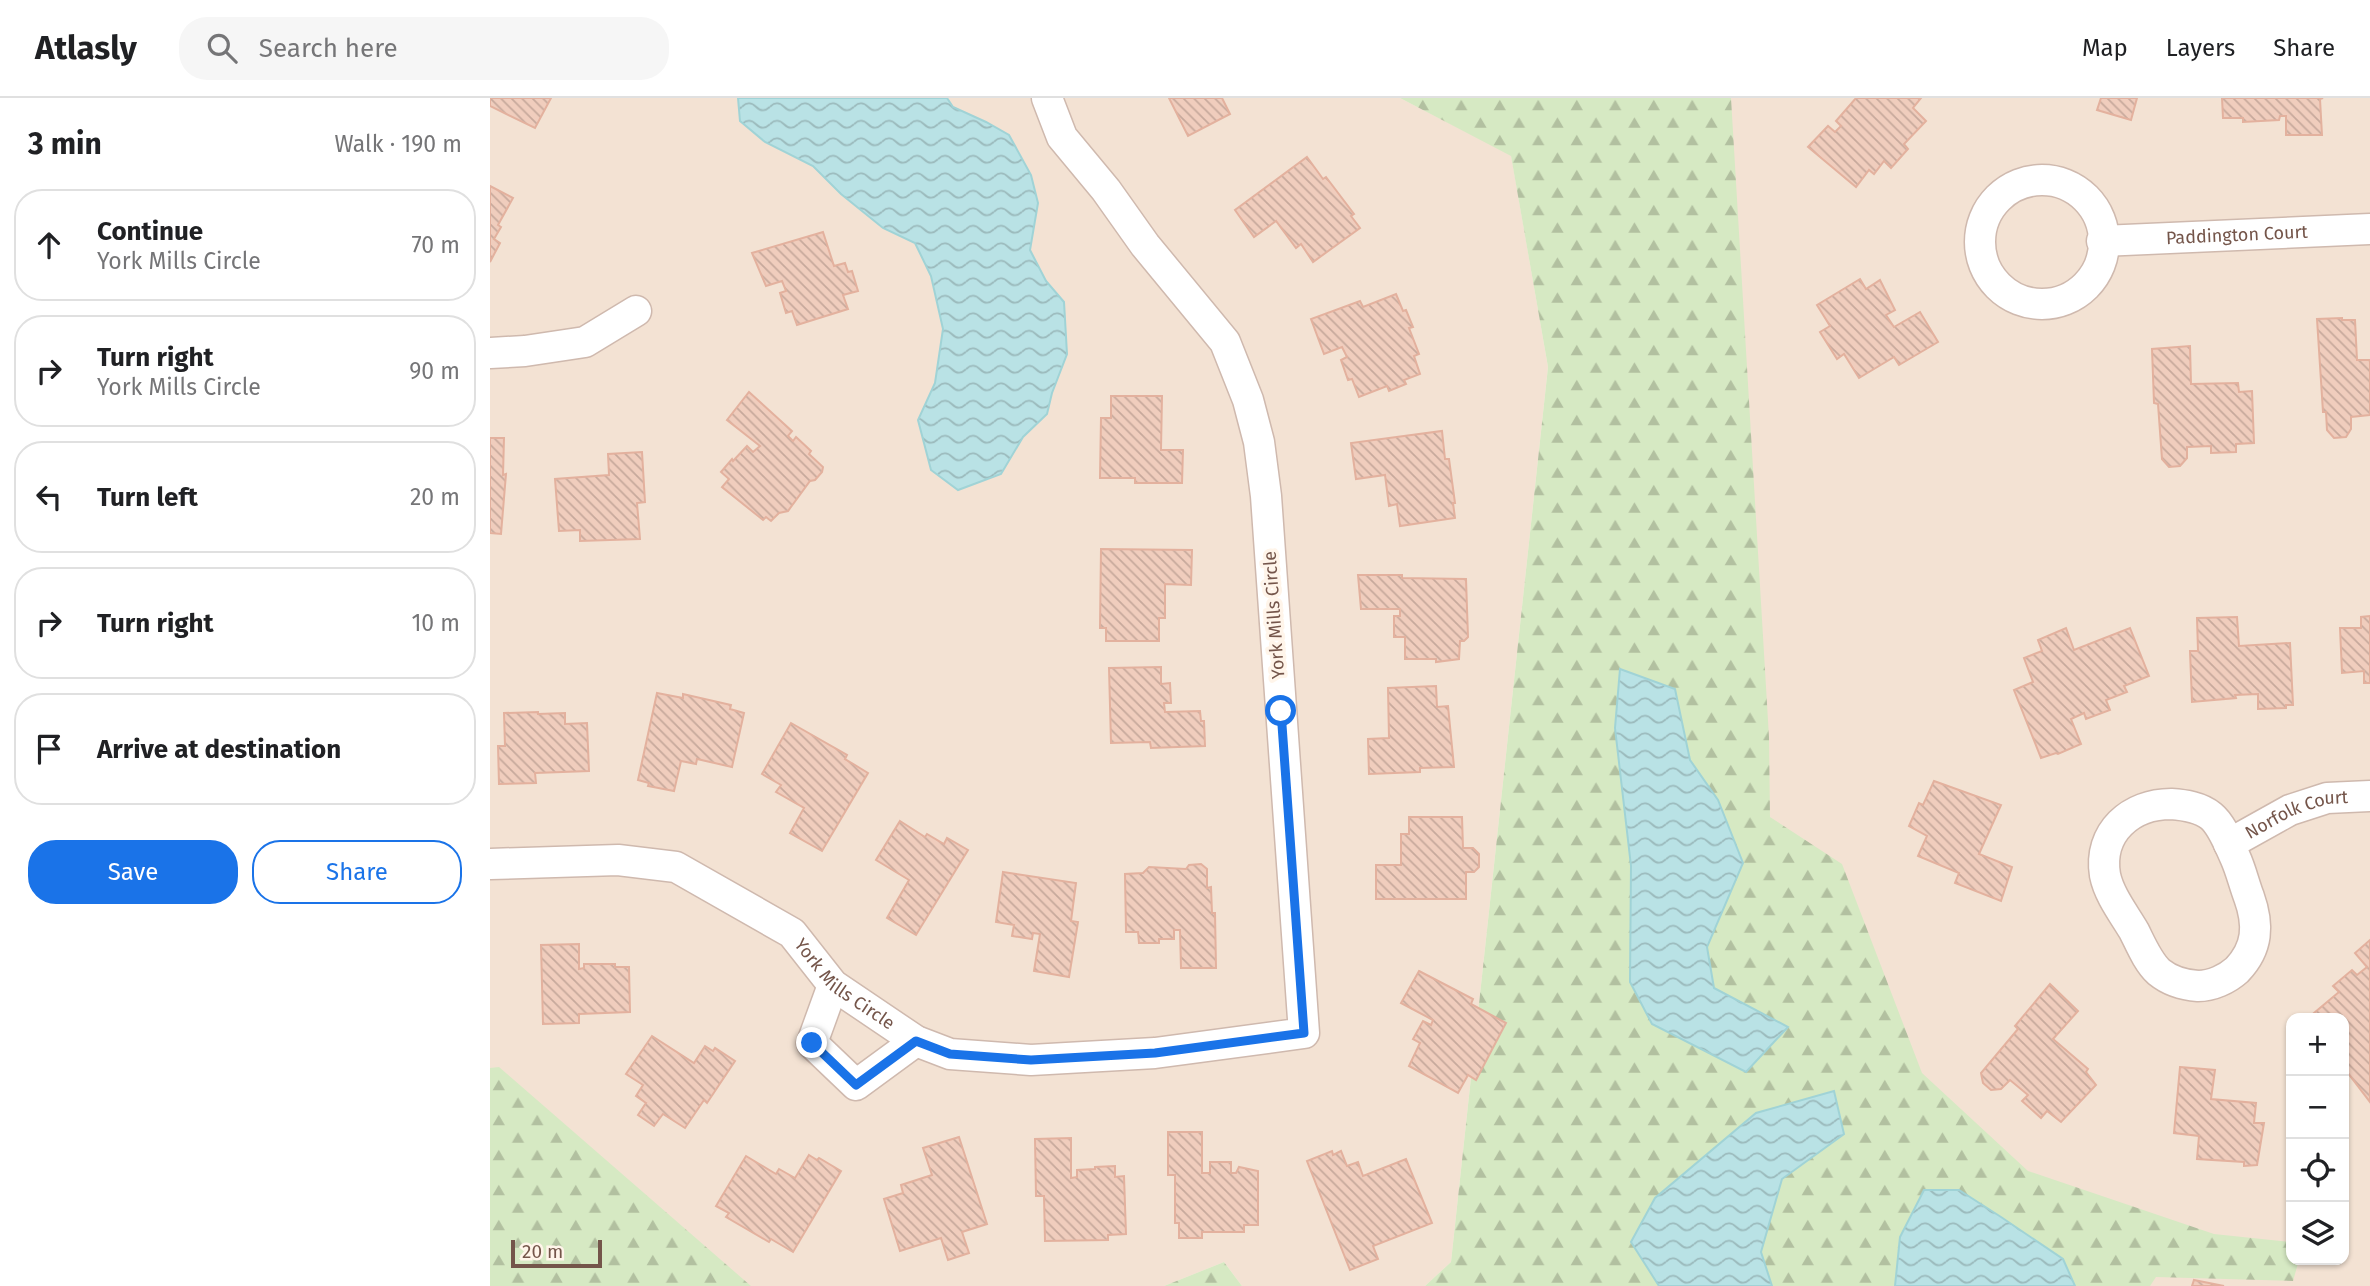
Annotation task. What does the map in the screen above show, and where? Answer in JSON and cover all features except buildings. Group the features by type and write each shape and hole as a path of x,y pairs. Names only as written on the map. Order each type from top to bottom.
{"street":[{"name":"York Mills Circle","path":"490,864 618,860 676,867 792,933 833,985 916,1041 950,1054 1031,1060 1155,1053 1304,1033 1266,496 1259,442 1248,401 1225,341 1145,245 1106,190 1062,137 1047,98"},
{"path":"2042,180 2062,182 2079,191 2093,204 2102,222 2102,241 2102,262 2092,282 2075,296 2055,304 2033,304 2012,298 1996,284 1984,265 1979,244 1983,223 1992,205 2006,191 2023,183 2042,180"},
{"name":"Paddington Court","path":"2102,241 2370,229"},
{"path":"490,353 526,351 585,341 636,311"},
{"name":"Norfolk Court","path":"2229,844 2290,810 2327,798 2370,796"},
{"name":"Norfolk Court","path":"2171,804 2193,807 2212,817 2229,844 2244,876 2255,913 2253,947 2233,973 2217,982 2200,986 2174,981 2153,965 2112,892 2105,865 2109,840 2118,826 2131,814 2146,807 2171,804"},
{"path":"833,985 812,1043 856,1085 916,1041"}],"shaded area":[{"path":"490,98 1400,98 1511,155 1548,367 1451,1262 1425,1286 1242,1286 1224,1262 1164,1286 490,1286"},
{"path":"1727,98 2370,98 2370,1286 2124,1286 1901,1123 1770,817"}],"green space":[{"path":"1400,98 1731,98 1769,737 1770,817 1842,864 1922,1073 2028,1171 2214,1234 2286,1241 2286,1265 2298,1265 2293,1281 2156,1277 2150,1286 1425,1286 1451,1262 1548,367 1511,156"},
{"path":"499,1067 751,1286 490,1286 490,1068"},
{"path":"1224,1262 1242,1286 1164,1286"}],"water":[{"path":"738,98 947,98 953,107 1009,135 1031,175 1038,203 1030,250 1046,281 1064,302 1067,354 1047,414 1023,437 1001,474 958,490 931,470 918,420 935,383 943,329 931,276 915,243 883,228 841,194 813,166 765,142 740,121"},
{"path":"1620,669 1675,689 1690,760 1718,800 1743,863 1707,947 1714,988 1788,1027 1746,1072 1652,1024 1630,982 1631,866 1615,728"},
{"path":"1834,1091 1844,1134 1782,1179 1761,1252 1772,1286 1659,1286 1631,1242 1655,1198 1756,1113"},
{"path":"1924,1190 1959,1190 2063,1259 2075,1286 1895,1286 1900,1237"}],"route":[{"path":"812,1043 856,1085 916,1041 950,1054 1031,1060 1155,1053 1304,1033 1281,711"}]}
